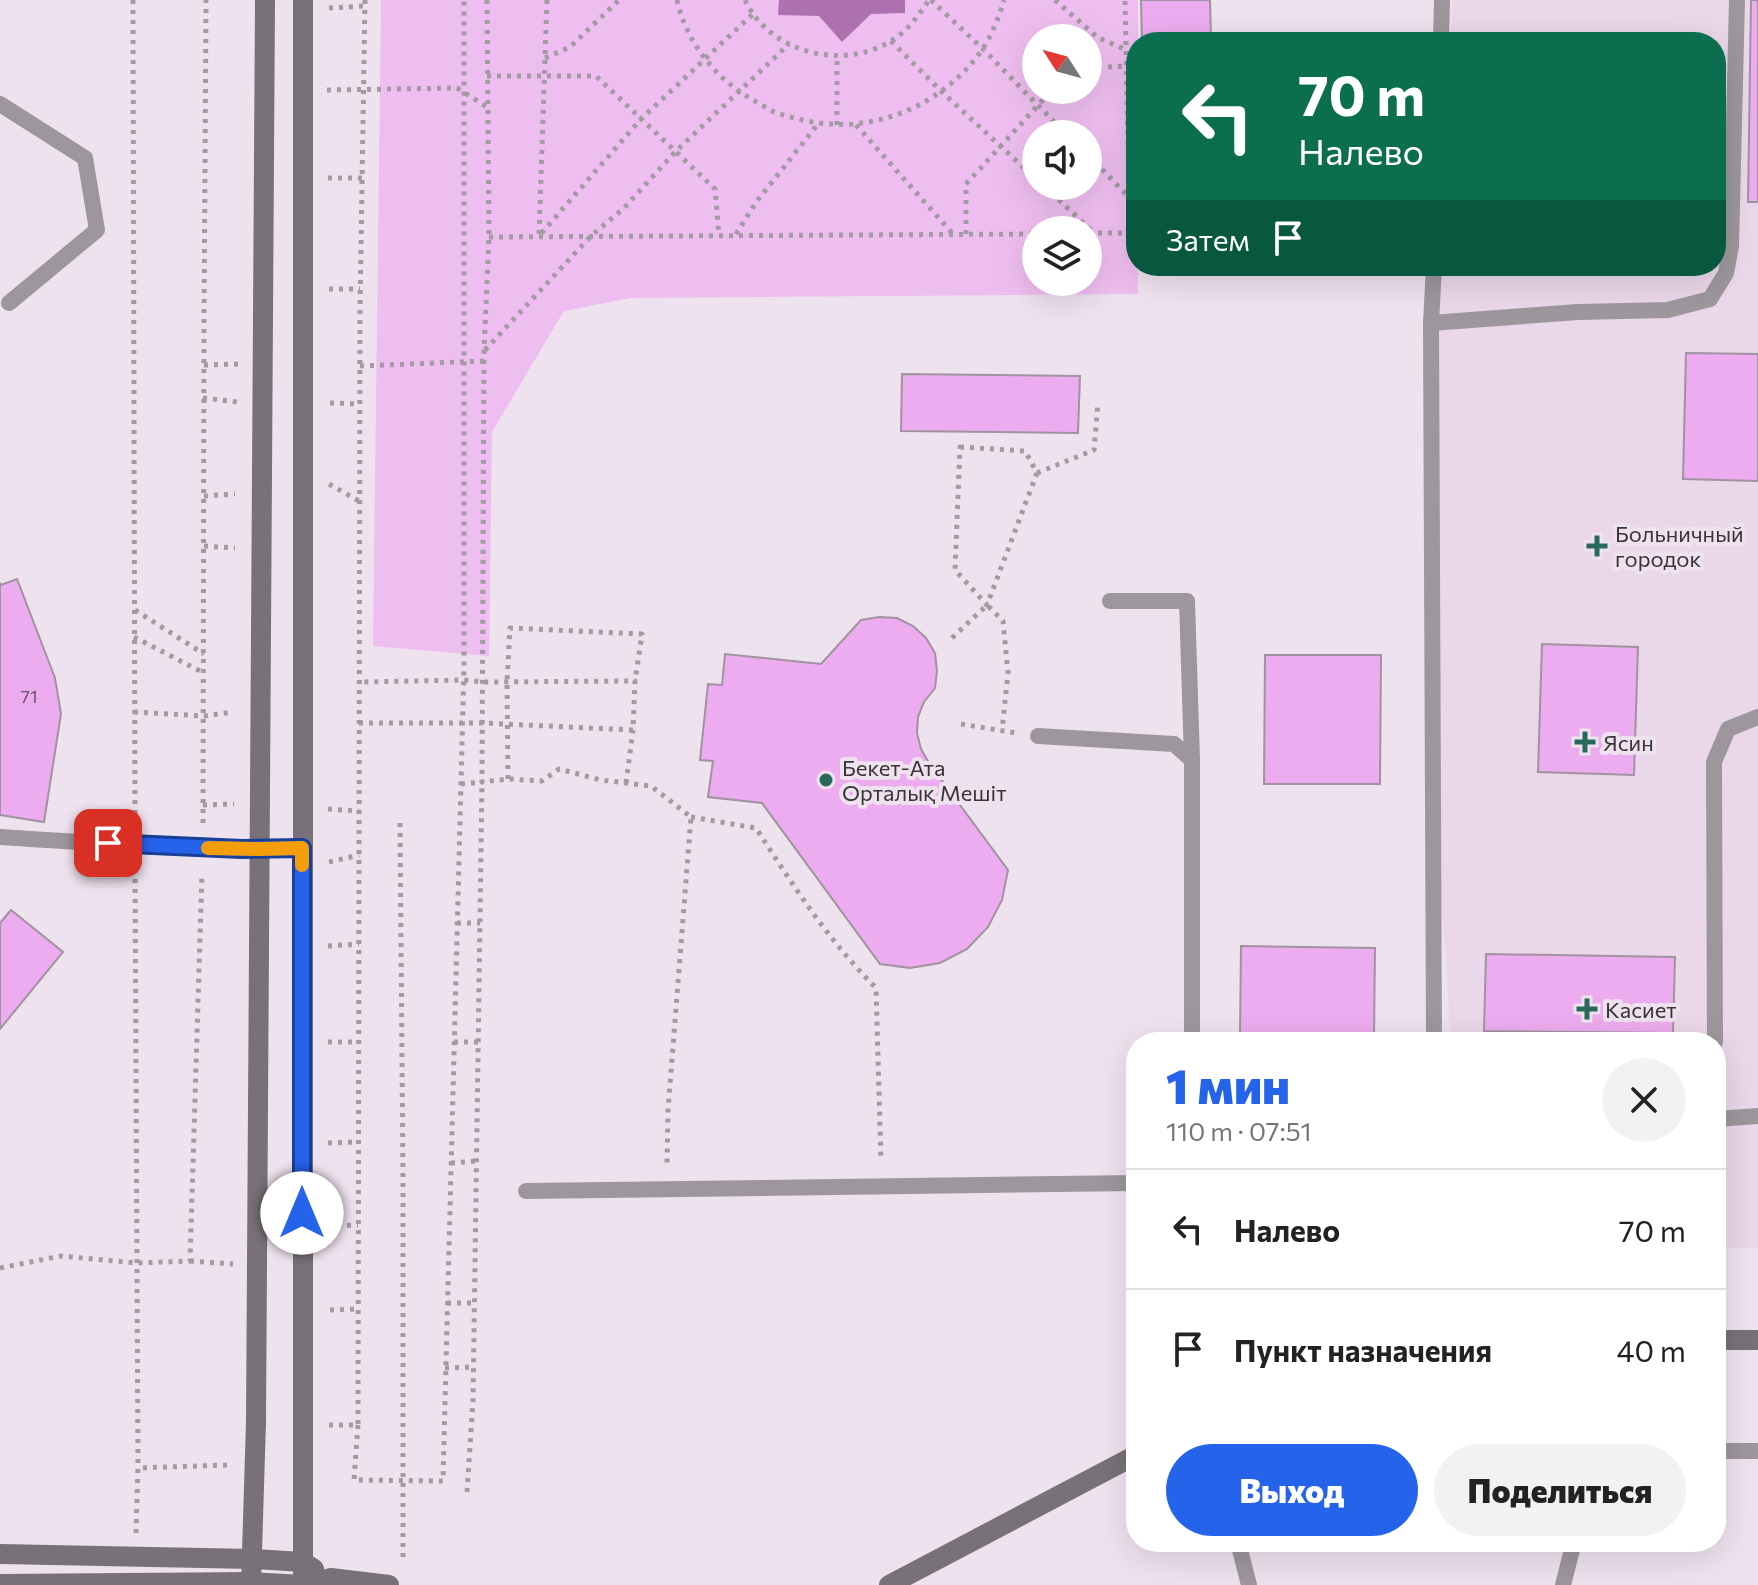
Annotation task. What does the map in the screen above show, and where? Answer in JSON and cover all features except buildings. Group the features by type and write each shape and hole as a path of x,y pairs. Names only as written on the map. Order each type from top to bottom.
{"main road":[{"path":"251,1584 256,1406 265,0"},
{"path":"303,0 303,1585"},
{"path":"1726,1340 1758,1340"},
{"path":"889,1585 1126,1460"},
{"path":"0,1554 303,1562 331,1578"},
{"path":"0,1584 303,1585 331,1578 396,1578"}],"lane":[{"path":"1441,32 1442,0"},
{"path":"1726,273 1731,246 1737,0"},
{"path":"0,104 85,158 97,230 9,303"},
{"path":"1433,276 1431,323 1434,1032"},
{"path":"1431,323 1578,312 1668,310 1710,299 1724,276"},
{"path":"1110,601 1187,601 1192,760 1192,1032"},
{"path":"1715,1032 1714,762 1728,729 1758,717"},
{"path":"1038,736 1174,744 1192,760"},
{"path":"0,837 203,848 302,848"},
{"path":"1726,1118 1758,1116"},
{"path":"526,1191 1126,1183"},
{"path":"1726,1451 1758,1451"},
{"path":"1241,1552 1249,1585"},
{"path":"1563,1585 1571,1552"}],"path":[{"path":"133,0 136,1556"},
{"path":"190,1261 203,848 206,0"},
{"path":"324,8 365,3 360,289 359,1309 354,1480 443,1481 464,680 464,0"},
{"path":"467,1492 473,1367 482,782 484,351 489,237 487,0"},
{"path":"539,236 547,0"},
{"path":"545,58 570,47 619,0"},
{"path":"677,0 689,34 705,59 738,91 776,113 818,124 837,125 856,125 901,114 942,92 983,49 998,21 1004,0"},
{"path":"745,0 765,28 789,44 821,55 837,56 865,52 891,41 913,23 930,0 1052,120"},
{"path":"1055,0 1097,37 1126,50"},
{"path":"1102,67 1126,66 1125,0"},
{"path":"539,236 641,119 754,13"},
{"path":"891,41 1022,166"},
{"path":"484,351 591,236 624,208 676,151 789,44"},
{"path":"837,56 837,125"},
{"path":"487,76 596,76 715,189 719,236"},
{"path":"323,90 457,88 488,108"},
{"path":"966,234 966,184 1038,106"},
{"path":"735,235 757,201 818,124"},
{"path":"856,125 953,234"},
{"path":"1102,169 1126,193"},
{"path":"323,178 362,178"},
{"path":"1058,200 1074,216"},
{"path":"1102,233 1126,233"},
{"path":"489,237 1022,234"},
{"path":"324,289 360,289"},
{"path":"360,366 484,361"},
{"path":"204,365 243,364"},
{"path":"203,398 243,402"},
{"path":"952,638 987,605 1037,473 1094,450 1098,402"},
{"path":"325,403 360,404"},
{"path":"1002,730 1008,673 1003,621 955,570 960,447 1025,451 1037,473"},
{"path":"204,496 242,494"},
{"path":"204,546 242,548"},
{"path":"134,610 204,654"},
{"path":"508,779 510,628 642,634 626,783"},
{"path":"134,637 204,673"},
{"path":"359,682 635,681"},
{"path":"134,712 204,716 242,710"},
{"path":"359,723 482,723 633,730"},
{"path":"961,724 1038,736"},
{"path":"461,784 508,779 542,781 559,769 601,780 651,786 691,817 756,828 796,891 851,963 876,988 882,1186"},
{"path":"666,1189 668,1110 691,817"},
{"path":"396,1578 404,1481 400,823"},
{"path":"457,923 480,923"},
{"path":"319,946 359,944"},
{"path":"319,1042 359,1042"},
{"path":"454,1042 478,1042"},
{"path":"319,1144 358,1142"},
{"path":"451,1163 476,1161"},
{"path":"318,1226 358,1225"},
{"path":"0,1268 61,1256 137,1263 190,1261 237,1264"},
{"path":"447,1303 474,1303"},
{"path":"317,1310 359,1309"},
{"path":"445,1368 473,1367"},
{"path":"303,1426 358,1425"},
{"path":"138,1468 236,1465"}],"shaded area":[{"path":"381,0 1138,0 1138,32 1126,32 1126,276 1138,276 1138,294 1102,294 1102,216 1022,216 1022,295 631,298 564,311 492,432 489,656 373,646"},
{"path":"779,0 905,0 905,13 871,14 842,42 819,16 778,15"},
{"name":"Больничный городок","path":"1453,0 1758,0 1758,1248 1726,1248 1726,1032 1450,1032 1437,825 1435,276 1726,276 1726,32 1451,32"}],"slow traffic":[{"path":"208,848 302,848 302,865"}],"place":[{"name":"Больничный городок","path":"1597,546"},
{"name":"Ясин","path":"1585,742"},
{"name":"Бекет-Ата Орталық Мешіт","path":"826,780"},
{"name":"Касиет","path":"1587,1009"}],"route":[{"path":"108,843 242,849 302,848 302,1213"}]}
